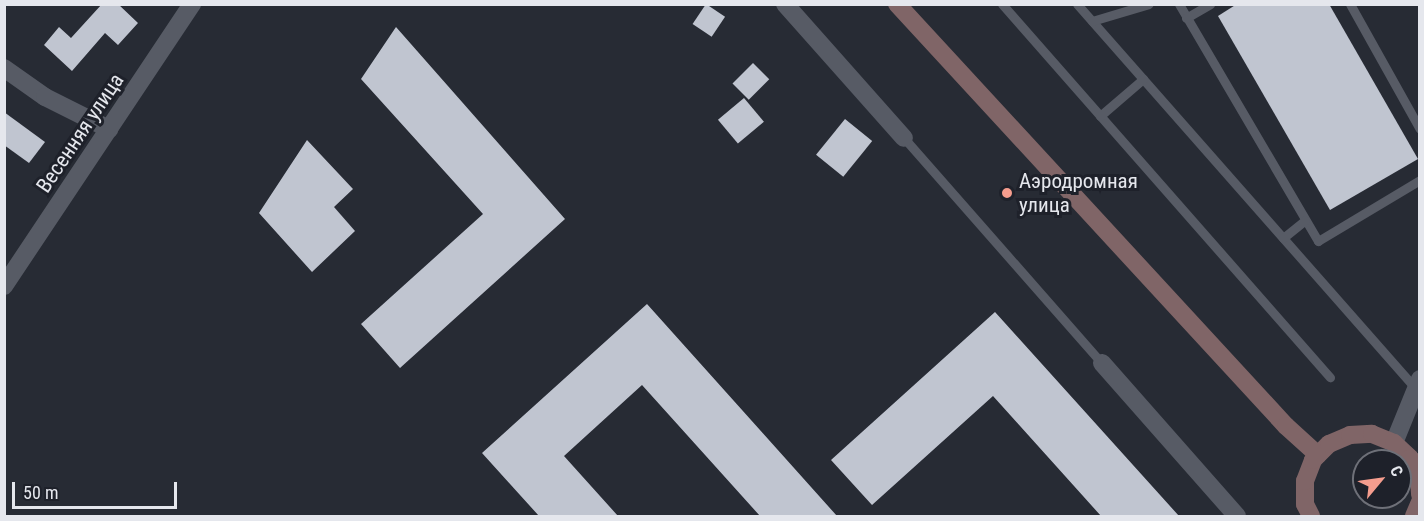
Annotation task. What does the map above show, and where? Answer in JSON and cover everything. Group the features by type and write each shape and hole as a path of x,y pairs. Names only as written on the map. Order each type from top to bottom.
{"street":[{"name":"Весенняя улица","path":"4,286 192,4"},
{"path":"785,4 904,138"},
{"path":"897,4 1287,426 1318,455"},
{"path":"4,68 45,97 109,129"},
{"path":"1102,363 1237,516"},
{"path":"1394,443 1418,387"},
{"path":"1311,516 1305,504 1305,481 1318,455 1329,444 1350,435 1372,434 1394,443 1410,458 1419,479 1419,495"},
{"path":"1414,516 1419,502"}],"lane":[{"path":"1002,4 1329,378"},
{"path":"1077,4 1418,387"},
{"path":"1092,21 1149,4"},
{"path":"1179,4 1318,241 1419,180"},
{"path":"1186,18 1210,4"},
{"path":"1350,4 1419,129"},
{"path":"1100,116 1143,79"},
{"path":"904,138 1102,363"},
{"path":"1283,238 1305,220"}],"building":[{"path":"102,4 118,4 138,23 118,45 105,33 72,71 44,45 59,27 71,38"},
{"path":"706,4 725,17 712,37 693,24"},
{"path":"1237,4 1329,4 1418,159 1330,210 1218,16"},
{"path":"396,27 565,219 400,368 361,324 483,214 361,79"},
{"path":"753,63 769,79 749,100 732,84"},
{"path":"744,98 764,122 738,144 718,120"},
{"path":"4,112 45,142 29,163 4,145"},
{"path":"845,119 872,141 843,177 816,155"},
{"path":"307,140 353,189 334,207 355,231 312,272 259,213"},
{"path":"647,304 837,516 760,516 642,385 564,456 618,516 539,516 482,453"},
{"path":"995,312 1179,516 1101,516 993,396 872,505 831,460"}],"place":[{"name":"Аэродромная улица","path":"1007,193"}]}
